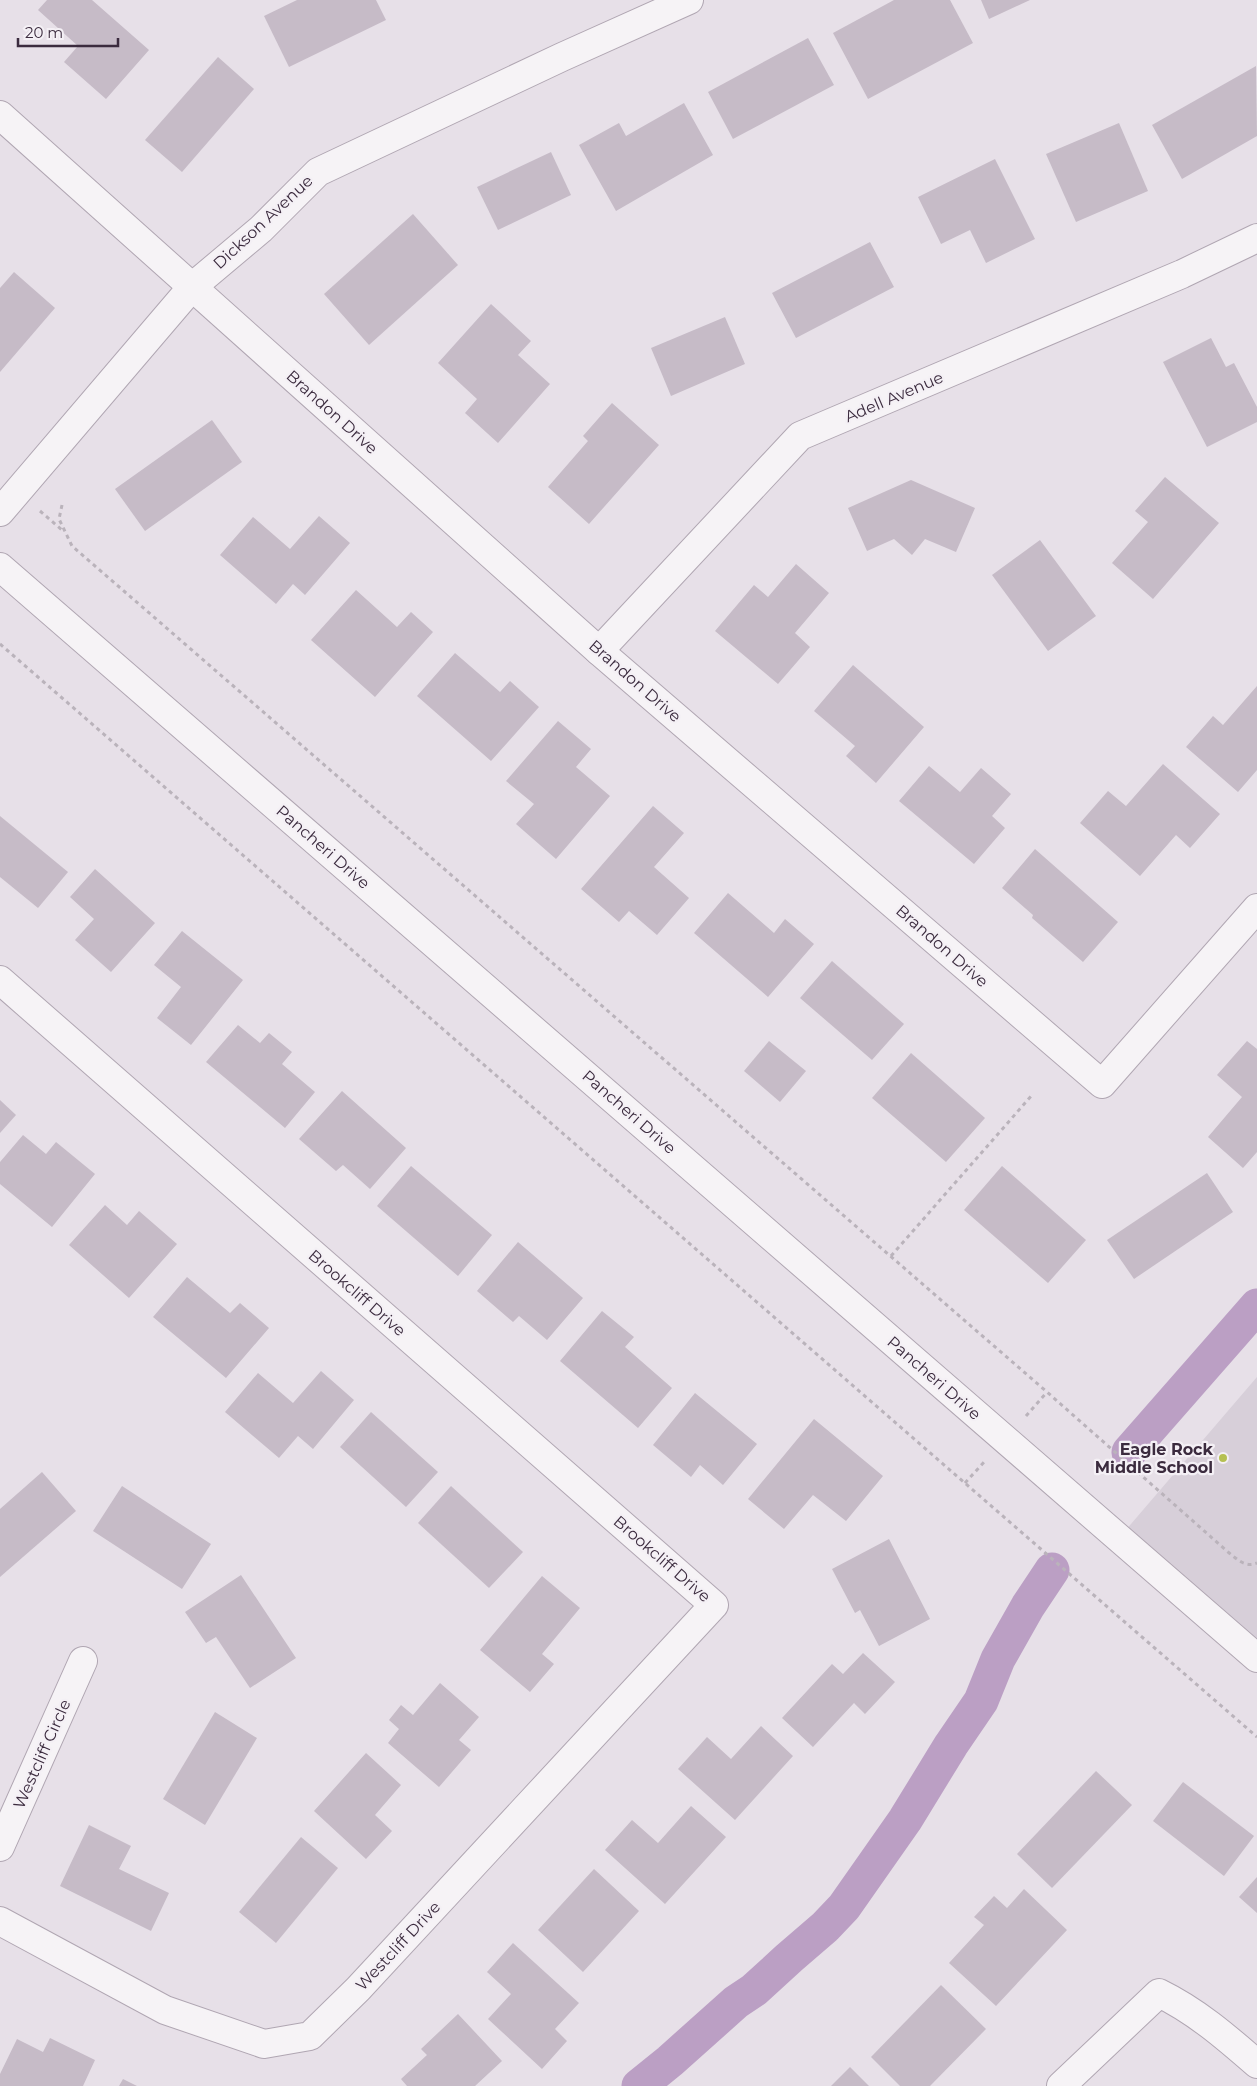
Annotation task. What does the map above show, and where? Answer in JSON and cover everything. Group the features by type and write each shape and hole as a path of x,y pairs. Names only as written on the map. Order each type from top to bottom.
{"street":[{"name":"Dickson Avenue","path":"0,512 192,287 261,229 318,172 688,0"},
{"name":"Brandon Drive","path":"0,115 600,651 1102,1084 1257,908"},
{"name":"Adell Avenue","path":"600,651 800,436 1182,274 1257,238"},
{"name":"Pancheri Drive","path":"0,567 1254,1651"},
{"name":"Brookcliff Drive","path":"0,980 714,1605"},
{"name":"Westcliff Drive","path":"0,1921 165,2010 264,2044 310,2036 365,1982 714,1605"},
{"name":"Westcliff Circle","path":"0,1847 83,1661"},
{"path":"1061,2086 1159,1993 1175,2001 1216,2028 1257,2064"}],"path":[{"path":"62,505 59,519 72,546 891,1256 1228,1552 1242,1563 1252,1565 1257,1563"},
{"path":"0,644 1257,1738"},
{"path":"891,1256 1033,1094"}],"shaded area":[{"name":"Eagle Rock Middle School","path":"1257,1377 1257,1658 1119,1538"}],"building":[{"path":"47,0 92,0 149,50 106,99 64,62 78,46 38,10"},
{"path":"297,0 376,0 386,20 289,67 264,16"},
{"path":"894,0 950,0 973,43 868,99 833,33"},
{"path":"981,0 1030,0 989,19"},
{"path":"808,38 834,85 733,139 708,92"},
{"path":"218,57 254,89 182,172 145,140"},
{"path":"1256,66 1257,136 1182,179 1152,125"},
{"path":"684,103 713,155 616,211 579,145 619,123 626,136"},
{"path":"1119,123 1148,191 1076,222 1046,154"},
{"path":"551,152 571,195 498,230 477,187"},
{"path":"995,159 1035,239 986,263 970,230 941,244 918,197"},
{"path":"413,214 458,265 369,345 324,294"},
{"path":"870,242 894,287 796,338 772,293"},
{"path":"14,272 55,308 0,372 0,288"},
{"path":"491,304 531,341 518,355 550,384 498,443 465,413 477,399 438,363"},
{"path":"725,317 745,364 671,396 651,348"},
{"path":"1211,338 1226,367 1234,363 1257,407 1257,422 1207,447 1163,362"},
{"path":"612,403 659,445 589,524 548,487 588,441 583,436"},
{"path":"212,420 242,462 145,531 115,489"},
{"path":"1165,477 1219,523 1153,599 1112,563 1148,522 1135,511"},
{"path":"911,480 975,508 956,552 925,539 912,555 894,539 867,551 848,508"},
{"path":"319,516 350,543 305,595 293,584 276,604 220,555 253,517 290,549"},
{"path":"1040,540 1096,616 1048,651 992,575"},
{"path":"796,564 829,593 795,633 810,647 778,684 715,631 754,585 768,597"},
{"path":"356,590 397,627 411,612 433,632 375,697 311,640"},
{"path":"455,653 500,692 510,681 539,707 491,761 417,696"},
{"path":"853,665 924,727 876,783 846,756 855,746 814,711"},
{"path":"1257,686 1257,770 1238,792 1186,747 1213,716 1223,725"},
{"path":"558,721 591,749 576,767 610,796 556,859 516,824 534,804 506,781"},
{"path":"1163,764 1220,814 1190,848 1176,835 1140,876 1080,823 1108,791 1126,806"},
{"path":"929,766 960,792 981,768 1011,794 992,816 1005,828 974,864 899,801"},
{"path":"653,806 684,833 654,867 689,898 657,935 629,911 619,922 581,889"},
{"path":"0,816 68,872 38,908 0,877"},
{"path":"1035,849 1118,922 1083,962 1032,918 1033,915 1002,888"},
{"path":"95,869 155,923 111,972 75,940 94,919 70,897"},
{"path":"728,893 774,933 785,919 814,944 768,997 694,933"},
{"path":"182,931 243,980 191,1045 157,1018 181,987 154,965"},
{"path":"832,961 904,1024 872,1060 800,998"},
{"path":"238,1025 260,1043 269,1033 292,1052 282,1064 315,1092 285,1128 206,1062"},
{"path":"769,1041 806,1071 780,1102 744,1071"},
{"path":"1247,1041 1257,1049 1257,1152 1243,1168 1208,1137 1242,1097 1217,1075"},
{"path":"911,1053 985,1118 946,1162 872,1098"},
{"path":"342,1091 406,1148 370,1189 343,1165 336,1171 299,1139"},
{"path":"0,1100 16,1115 0,1133"},
{"path":"23,1135 46,1154 56,1142 95,1174 52,1227 0,1184 0,1162"},
{"path":"411,1166 492,1235 458,1276 377,1206"},
{"path":"1002,1166 1086,1240 1048,1283 964,1210"},
{"path":"1207,1173 1233,1212 1134,1279 1107,1240"},
{"path":"105,1205 127,1225 139,1211 177,1244 129,1298 69,1245"},
{"path":"518,1242 583,1298 547,1340 519,1316 513,1322 477,1291"},
{"path":"187,1277 230,1313 240,1303 269,1328 226,1378 153,1317"},
{"path":"602,1311 634,1337 625,1347 672,1388 638,1428 560,1361"},
{"path":"321,1371 354,1400 313,1449 298,1436 279,1458 225,1412 258,1373 293,1403"},
{"path":"695,1393 757,1444 723,1485 700,1465 691,1477 653,1445"},
{"path":"371,1412 438,1472 406,1507 340,1447"},
{"path":"814,1419 883,1476 846,1521 813,1495 784,1529 748,1499"},
{"path":"42,1472 76,1511 0,1577 0,1509"},
{"path":"122,1486 211,1544 182,1589 93,1531"},
{"path":"451,1486 523,1552 489,1588 418,1523"},
{"path":"889,1539 930,1619 879,1646 860,1610 855,1613 832,1569"},
{"path":"241,1575 296,1658 250,1688 216,1637 206,1643 185,1612"},
{"path":"542,1576 580,1608 542,1654 554,1664 530,1692 480,1650"},
{"path":"863,1653 895,1682 865,1714 854,1703 813,1747 782,1718 832,1664 843,1674"},
{"path":"440,1683 479,1717 459,1740 471,1750 439,1787 388,1743 399,1729 389,1720 401,1705 413,1715"},
{"path":"215,1712 257,1738 205,1825 163,1799"},
{"path":"761,1726 793,1756 735,1820 678,1769 707,1737 731,1759"},
{"path":"366,1753 401,1785 375,1815 392,1831 366,1859 314,1811"},
{"path":"1096,1771 1132,1805 1052,1888 1017,1854"},
{"path":"1183,1782 1254,1836 1224,1876 1153,1821"},
{"path":"691,1806 726,1837 665,1904 605,1850 632,1820 658,1843"},
{"path":"89,1825 131,1846 119,1869 169,1893 151,1931 60,1886"},
{"path":"301,1837 338,1868 276,1943 239,1912"},
{"path":"594,1869 639,1911 583,1972 538,1930"},
{"path":"1257,1877 1257,1913 1239,1897"},
{"path":"1024,1889 1067,1930 996,2006 949,1963 984,1925 974,1917 994,1896 1007,1908"},
{"path":"513,1943 579,2003 555,2029 567,2041 542,2069 488,2019 511,1994 487,1972"},
{"path":"941,1985 986,2029 930,2086 900,2086 871,2057"},
{"path":"458,2014 502,2061 475,2086 407,2086 401,2079 427,2055 421,2049"},
{"path":"50,2038 95,2060 83,2086 0,2086 0,2074 17,2039 43,2052"},
{"path":"850,2067 869,2086 831,2086"},
{"path":"123,2079 137,2086 119,2086"}],"waterway":[{"path":"1129,1452 1257,1306"},
{"path":"639,2086 736,2002 754,1990 825,1927 844,1907 905,1820 951,1745 981,1701 998,1659 1028,1606 1052,1570"}],"place":[{"name":"Eagle Rock Middle School","path":"1223,1458"}]}
